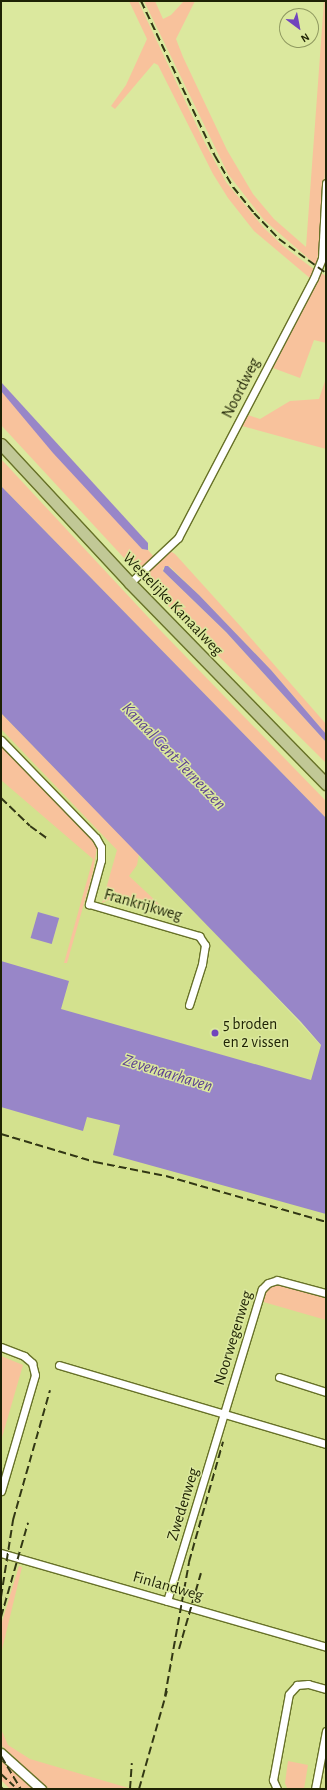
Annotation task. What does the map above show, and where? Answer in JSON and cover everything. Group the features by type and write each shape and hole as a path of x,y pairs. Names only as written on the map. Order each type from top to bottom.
{"main road":[{"name":"Westelijke Kanaalweg","path":"1,444 130,583 326,784"}],"street":[{"name":"Noordweg","path":"130,583 178,538 324,259 326,183"},
{"name":"Frankrijkweg","path":"1,740 96,838 101,847 101,860 90,904 199,936 205,945 202,964 189,1005"},
{"name":"Noorwegenweg","path":"224,1414 262,1289 268,1283 277,1280 326,1293"},
{"path":"1,1347 24,1356 32,1363 34,1375 1,1491"},
{"path":"59,1365 326,1444"},
{"path":"279,1377 326,1392"},
{"name":"Zwedenweg","path":"168,1601 224,1414"},
{"name":"Finlandweg","path":"1,1553 326,1647"},
{"path":"277,1789 274,1780 289,1694 297,1685 308,1684 326,1689"},
{"path":"315,1789 326,1731"},
{"path":"1,1753 41,1789"}],"shaded area":[{"path":"129,1 138,1 205,143 226,182 264,228 283,246 315,270 311,279 254,231 228,198 213,174 158,65 154,63 115,109 111,106 126,85 147,39"},
{"path":"144,1 155,1 163,19 171,15 184,1 195,1 176,39 183,57 227,150 253,194 274,219 306,247 324,1 326,1 326,153 321,240 316,265 264,220 228,174"},
{"path":"319,272 326,276 326,343 314,340 300,378 273,368 309,298"},
{"path":"326,378 326,449 242,426 248,415 260,419 290,401 319,399"},
{"path":"1,391 142,549 148,550 154,557 145,566 137,572 1,425"},
{"path":"1,459 161,631 326,801 326,818 1,486"},
{"path":"170,551 175,554 242,628 326,724 326,734 271,670 199,595 169,566 163,568 163,571 226,632 326,742 326,763 139,577"},
{"path":"1,701 326,1051 326,1789 22,1789 1,1768"},
{"path":"1,713 139,854 137,865 129,876 174,918 113,898 102,903 117,850 1,729"},
{"path":"1,746 83,830 97,847 93,872 67,963 64,963 93,859 1,780"},
{"path":"274,1282 326,1296 326,1320 260,1301 262,1291"},
{"path":"1,1356 23,1365 1,1441"},
{"path":"19,1566 22,1567 1,1654 1,1625"},
{"path":"1,1729 8,1745 30,1759 132,1789 49,1789 1,1745"},
{"path":"1,1759 33,1789 10,1789 1,1780"},
{"path":"288,1761 308,1765 304,1789 287,1788 285,1783"}],"water":[{"path":"1,382 148,543 148,550 142,549 53,453 1,391"},
{"path":"1,486 326,818 326,1214 113,1155 120,1125 87,1117 83,1131 1,1107 1,961 69,981 61,1009 311,1080 321,1045 301,1022 1,713"},
{"path":"165,566 168,566 199,595 271,670 326,734 326,742 226,632 163,571"},
{"path":"38,912 59,918 52,944 31,938"}],"railway":[{"path":"141,1 215,156 233,187 254,213 279,239 326,273"},
{"path":"1,798 30,826 48,839"},
{"path":"1,1134 95,1162 166,1176 326,1222"},
{"path":"1,1597 13,1520 50,1390"},
{"path":"165,1696 189,1562 223,1442"},
{"path":"1,1617 28,1523"},
{"path":"179,1649 201,1573"},
{"path":"139,1789 167,1691"},
{"path":"1,1756 21,1789"},
{"path":"130,1789 132,1763"},
{"path":"1,1774 14,1786"}],"place":[{"name":"5 broden en 2 vissen","path":"215,1033"}],"water label":[{"name":"Kanaal Gent-Terneuzen","path":"174,756"},
{"name":"Zevenaarhaven","path":"168,1073"}]}
